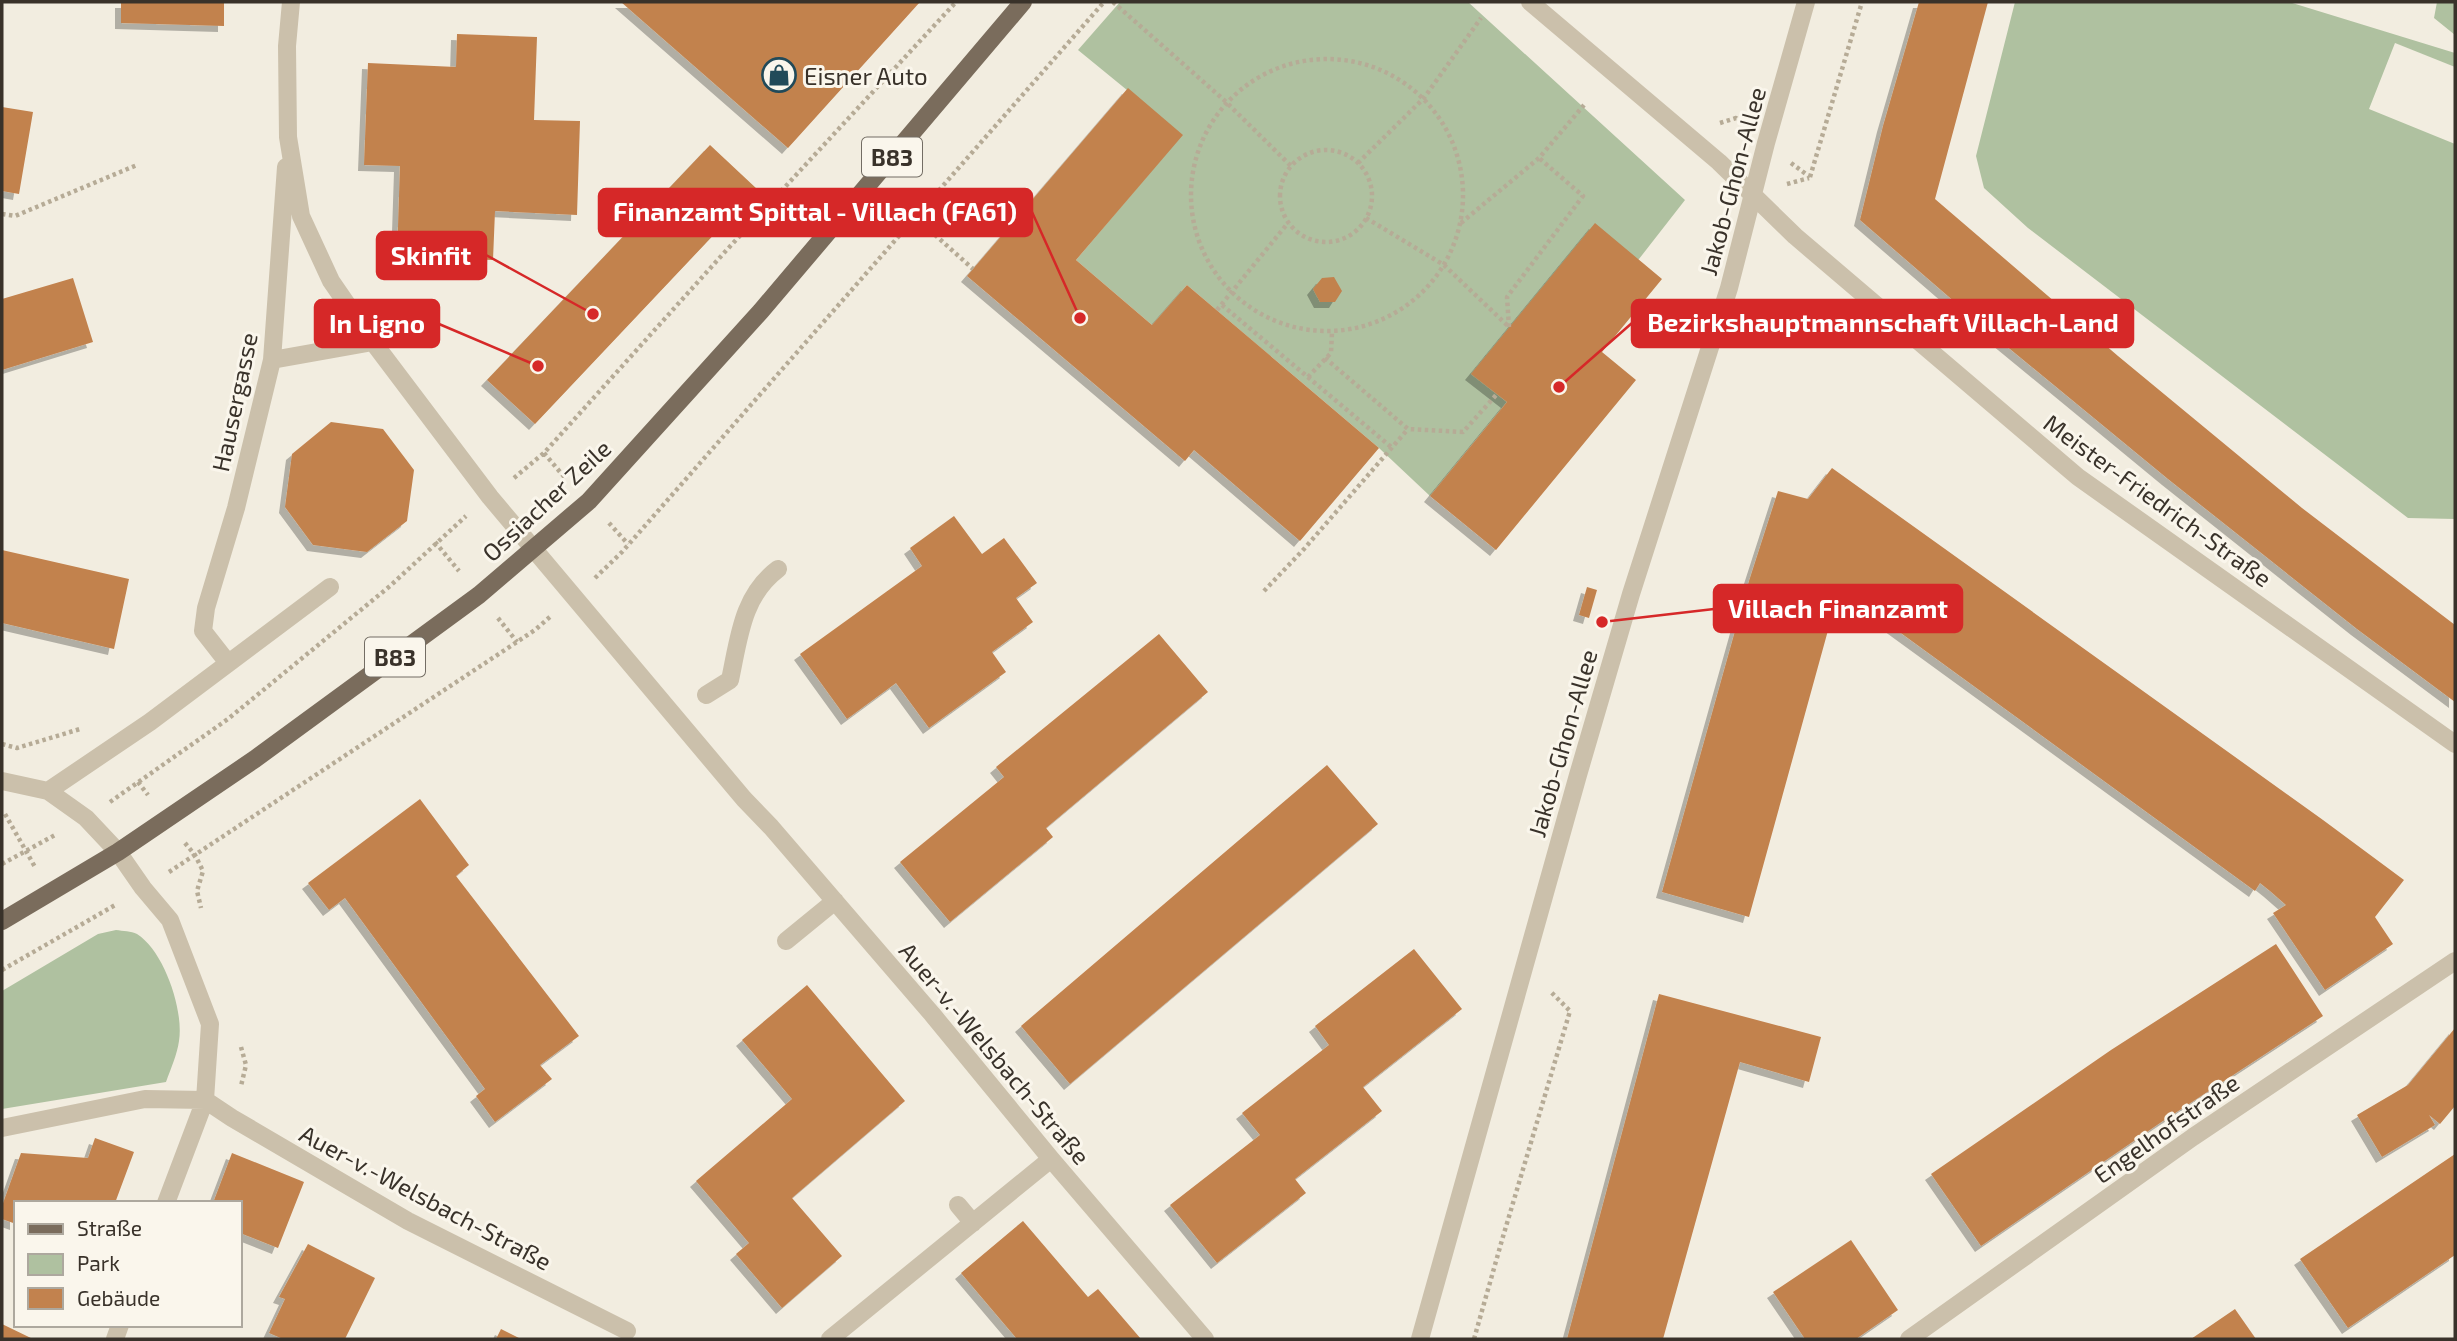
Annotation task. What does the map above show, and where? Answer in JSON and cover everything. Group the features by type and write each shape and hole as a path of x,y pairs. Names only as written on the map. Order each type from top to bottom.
{"main road":[{"name":"Ossiacher Zeile","path":"2,921 118,852 255,759 479,596 589,501 761,311 1023,2"}],"street":[{"name":"Hausergasse","path":"228,663 203,631 204,619 236,508 272,360 288,137 287,46 291,2"},
{"name":"Meister-Friedrich-Straße","path":"1530,2 1710,154 1795,236 2078,477 2455,744"},
{"name":"Jakob-Ghon-Allee","path":"1420,1339 1581,762 1631,594 1729,288 1806,2"},
{"name":"Hausergasse","path":"288,137 301,216 331,281 373,342 533,550 744,799"},
{"path":"272,360 373,342"},
{"path":"706,695 730,680 744,615 762,581 778,569"},
{"path":"48,792 144,726 330,587"},
{"path":"2,781 48,792 86,818 118,852 170,920 210,1024 205,1100 167,1201"},
{"name":"Auer-v.-Welsbach-Straße","path":"744,799 932,1014 1051,1159 1205,1339"},
{"path":"786,941 835,901"},
{"name":"Engelhofstraße","path":"1909,1339 2193,1138 2455,961"},
{"path":"2,1128 145,1099 205,1100"},
{"name":"Auer-v.-Welsbach-Straße","path":"205,1100 408,1221 627,1331"},
{"path":"830,1339 1051,1159"},
{"path":"958,1205 973,1223"}],"path":[{"path":"520,473 544,453 956,2"},
{"path":"608,567 1104,2"},
{"path":"1113,2 1224,100 1291,166"},
{"path":"1784,158 1810,177 1862,2"},
{"path":"1358,163 1424,98 1481,18"},
{"path":"1343,59 1387,72 1424,98 1450,135 1463,178 1461,223 1444,265 1415,300 1377,322 1332,332 1287,326 1247,306 1232,292 1215,274 1195,234 1190,189 1199,146 1224,100 1256,78 1299,61 1343,59"},
{"path":"1461,223 1539,158 1584,105"},
{"path":"1332,150 1358,163 1367,175 1371,204 1366,218 1357,230 1328,242 1299,234 1282,209 1280,194 1283,179 1291,166 1303,156 1332,150"},
{"path":"1366,218 1444,265 1509,327 1507,297 1583,197 1539,158"},
{"path":"2,214 15,216 137,165"},
{"path":"914,216 973,269"},
{"path":"1217,310 1289,223"},
{"path":"1222,305 1391,447"},
{"path":"1308,377 1331,353 1332,332"},
{"path":"1325,358 1408,429 1462,432 1497,394"},
{"path":"1264,591 1408,429"},
{"path":"544,453 561,473"},
{"path":"113,800 228,719 390,586 462,520"},
{"path":"608,523 628,544"},
{"path":"182,864 535,630"},
{"path":"2,744 17,748 86,726"},
{"path":"2,811 8,817 26,852"},
{"path":"2,864 44,841"},
{"path":"2,970 117,903"},
{"path":"1474,1339 1570,1011"}],"green space":[{"path":"1120,2 1468,2 1685,200 1639,259 1472,374 1507,402 1430,496 1379,448 1187,285 1152,325 1076,260 1182,135 1078,50"},
{"path":"2015,2 2289,2 2455,53 2455,67 2395,43 2369,109 2455,144 2455,519 2408,518 2028,228 1984,188 1976,156"},
{"path":"2437,2 2455,2 2455,35 2434,18"},
{"path":"116,930 135,933 147,942 170,982 180,1028 177,1051 166,1082 2,1109 2,991 98,934"}],"building":[{"path":"121,2 224,2 224,26 121,23"},
{"name":"Eisner Auto","path":"621,2 920,2 788,148"},
{"path":"1919,2 1988,2 1935,199 2118,356 2302,508 2455,625 2455,702 2357,629 2168,479 1993,335 1860,220 1883,126"},
{"path":"457,34 537,37 534,120 580,121 577,215 495,211 493,260 397,257 400,166 364,165 368,63 456,67"},
{"path":"1128,88 1183,135 1076,260 1152,325 1187,285 1379,448 1300,541 1194,450 1185,461 967,276"},
{"path":"2,107 33,112 19,194 2,191"},
{"path":"710,145 757,189 535,424 487,380"},
{"path":"1595,223 1662,279 1602,352 1636,380 1496,550 1430,496 1507,402 1471,374"},
{"path":"1334,277 1342,291 1335,302 1320,302 1313,289 1322,278"},
{"path":"73,278 93,342 2,370 2,299"},
{"path":"331,422 383,429 414,470 407,521 367,552 313,545 285,507 292,454"},
{"path":"1832,468 2404,880 2375,917 2393,944 2325,990 2273,913 2286,905 2270,891 2260,883 2255,891 1850,596 1830,591 1827,603 1835,605 1749,917 1662,892 1749,581 1778,491 1808,499"},
{"path":"954,516 982,554 1004,538 1037,583 1016,598 1033,622 992,652 1006,672 929,728 896,683 847,719 800,654 922,566 910,548"},
{"path":"2,550 129,579 114,649 2,623"},
{"path":"1587,587 1597,590 1589,618 1579,615"},
{"path":"1159,634 1208,692 1046,828 1053,837 950,922 900,862 1004,777 996,767"},
{"path":"1327,765 1378,824 1070,1084 1021,1026"},
{"path":"420,799 469,865 456,876 579,1036 540,1065 552,1079 495,1122 476,1096 485,1089 345,898 329,910 308,883"},
{"path":"2276,944 2323,1016 2160,1123 1981,1246 1931,1174 2111,1050"},
{"path":"1414,949 1462,1009 1363,1087 1382,1111 1295,1179 1306,1193 1217,1263 1170,1205 1260,1135 1242,1113 1329,1045 1315,1026"},
{"path":"807,985 905,1101 792,1198 842,1256 782,1308 736,1254 749,1243 696,1181 792,1099 742,1040"},
{"path":"1659,994 1821,1037 1809,1082 1740,1062 1663,1339 1567,1339"},
{"path":"2455,1028 2455,1106 2440,1124 2429,1115 2435,1125 2382,1157 2357,1115 2408,1085"},
{"path":"95,1138 134,1152 116,1201 14,1201 14,1223 2,1219 2,1206 21,1153 88,1158"},
{"path":"232,1153 304,1182 278,1248 242,1234 242,1201 214,1201"},
{"path":"2455,1154 2455,1255 2348,1328 2300,1259"},
{"path":"1023,1221 1088,1297 1098,1289 1141,1339 1017,1339 961,1273"},
{"path":"1851,1240 1898,1310 1856,1339 1805,1339 1773,1292"},
{"path":"308,1244 375,1278 345,1339 283,1339 269,1333 285,1299 279,1297"},
{"path":"2235,1309 2256,1339 2191,1339"},
{"path":"2,1324 33,1339 2,1339"},
{"path":"501,1329 521,1339 496,1339"}],"place":[{"name":"Eisner Auto","path":"779,75"},
{"name":"Skinfit","path":"593,314"},
{"name":"Finanzamt Spittal - Villach (FA61)","path":"1080,318"},
{"name":"In Ligno","path":"538,366"},
{"name":"Bezirkshauptmannschaft Villach-Land","path":"1559,387"},
{"name":"Villach Finanzamt","path":"1602,622"}]}
